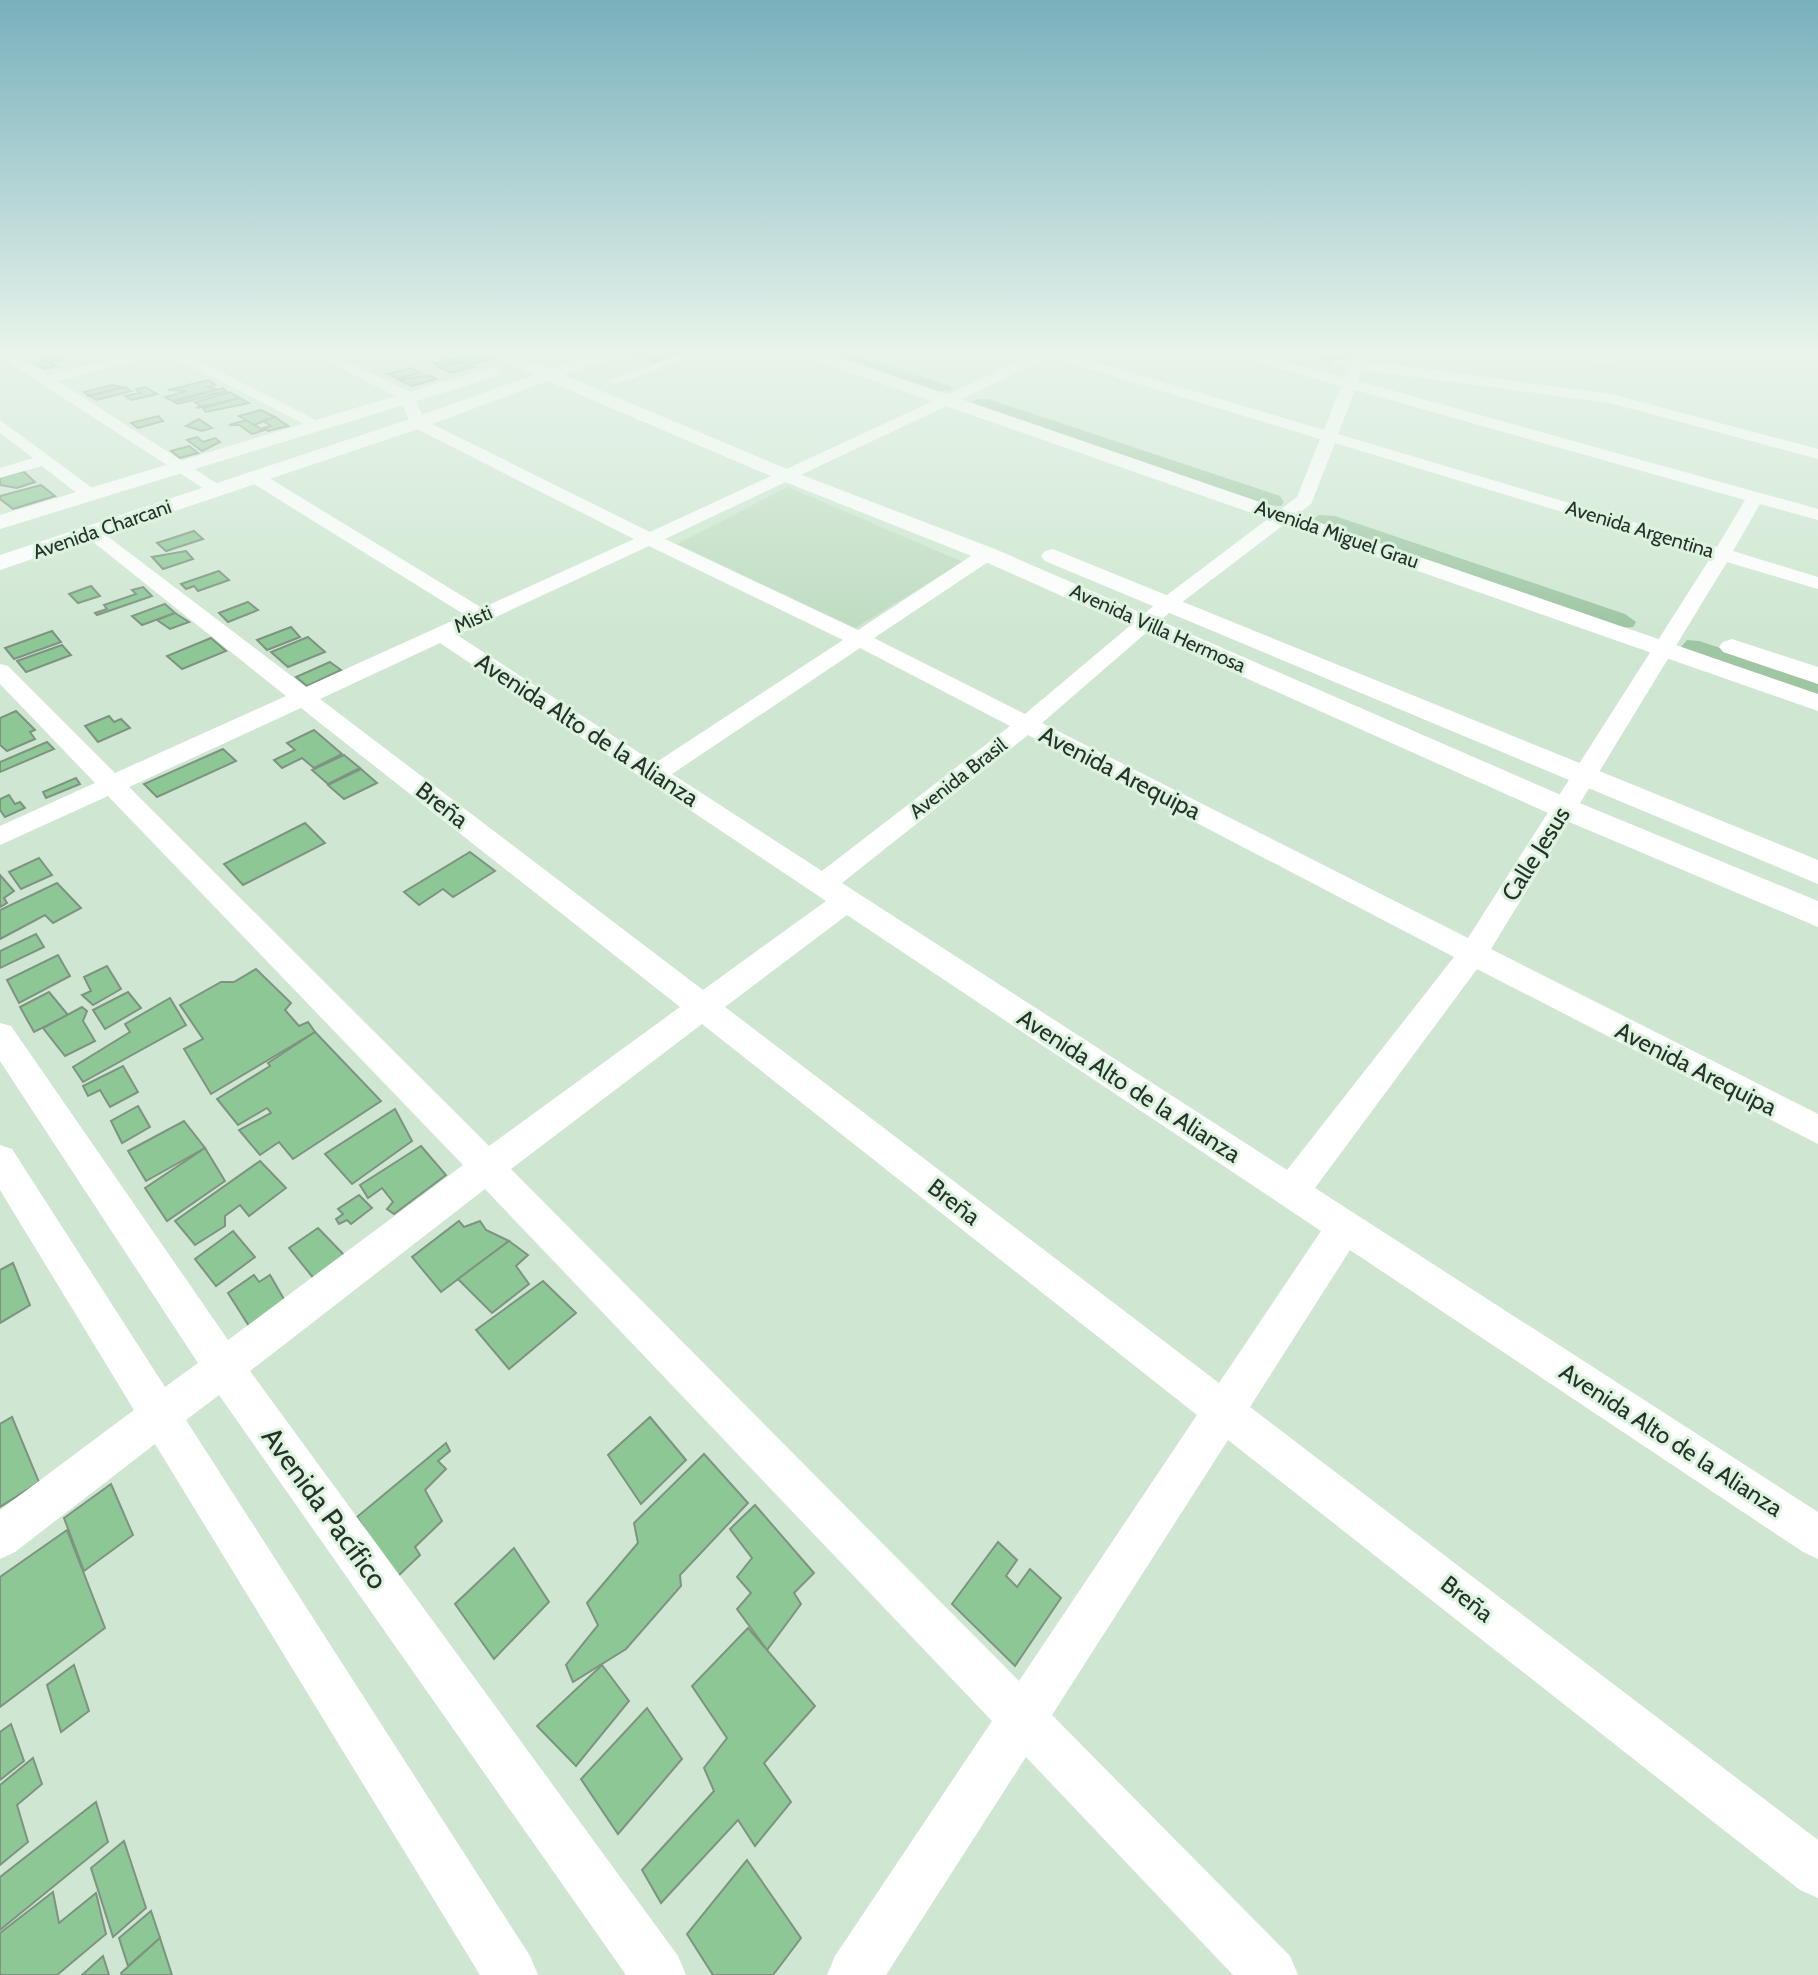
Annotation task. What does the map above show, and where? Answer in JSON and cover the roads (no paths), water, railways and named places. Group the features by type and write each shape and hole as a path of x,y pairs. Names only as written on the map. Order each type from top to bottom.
{"street":[{"path":"25,444 89,494"},
{"path":"144,444 218,490"},
{"name":"Avenida Charcani","path":"0,522 252,444"},
{"name":"Avenida Charcani","path":"0,563 353,444"},
{"name":"Avenida Arequipa","path":"459,444 861,640 1818,1130"},
{"name":"Avenida Villa Hermosa","path":"724,444 787,476 987,554 1566,809 1818,915"},
{"name":"Avenida Villa Hermosa","path":"770,444 1170,602 1818,873"},
{"name":"Misti","path":"0,836 854,444"},
{"name":"Avenida Miguel Grau","path":"1077,444 1287,516 1818,676"},
{"path":"1138,444 1188,461"},
{"name":"Avenida Brasil","path":"0,1537 487,1167 704,1009 1170,602 1287,516 1312,502 1328,444"},
{"name":"Avenida Argentina","path":"1354,444 1818,583"},
{"path":"1576,444 1607,450 1758,494 1818,515"},
{"path":"1793,444 1818,454"},
{"path":"0,473 45,460"},
{"path":"255,477 481,616"},
{"name":"Avenida Miguel Grau","path":"1275,490 1312,502"},
{"name":"Calle Jesus","path":"1291,1192 1472,955 1566,809 1583,777 1681,635 1720,553 1758,494"},
{"name":"Breña","path":"91,533 1818,1872"},
{"path":"656,774 987,554"},
{"name":"Avenida Alto de la Alianza","path":"440,634 1818,1537"},
{"name":"Avenida Miguel Grau","path":"1681,635 1818,703"},
{"path":"0,671 109,786 487,1167 1271,1975"},
{"name":"Avenida Pacífico","path":"0,1035 225,1369 659,1975"},
{"path":"0,1160 511,1975"},
{"path":"854,1975 1345,1226"}]}
